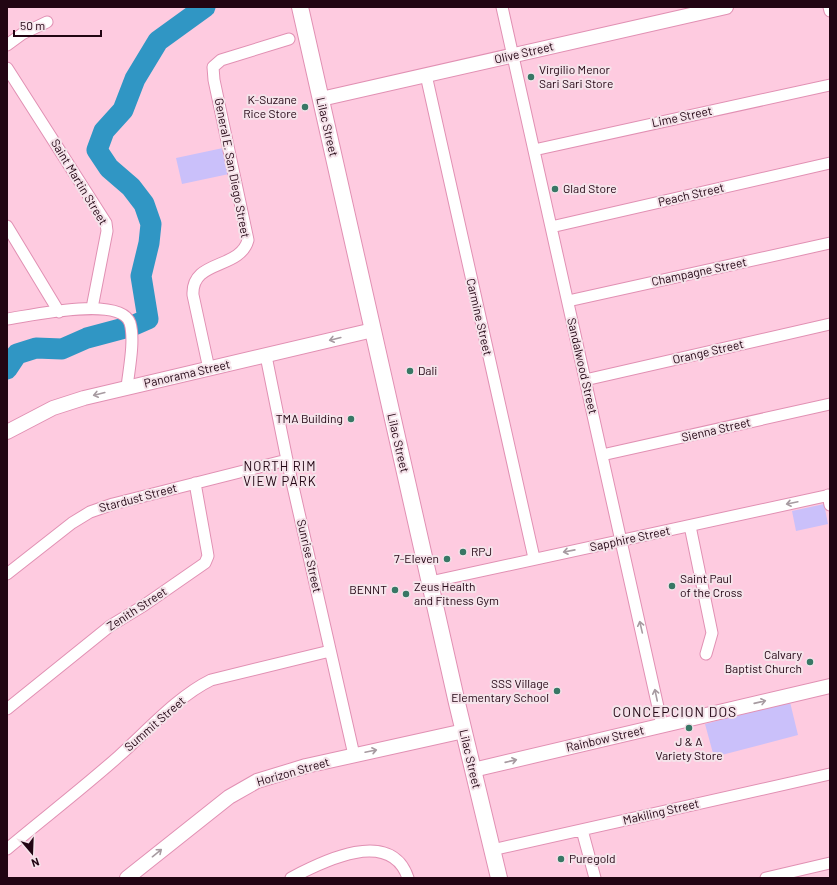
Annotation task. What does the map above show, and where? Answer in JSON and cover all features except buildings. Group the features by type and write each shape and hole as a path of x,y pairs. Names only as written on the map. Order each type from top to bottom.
{"main road":[{"name":"Lilac Street","path":"300,8 464,731 499,878"}],"street":[{"name":"Sandalwood Street","path":"502,7 662,725"},
{"name":"Olive Street","path":"321,99 513,56 692,11 726,7"},
{"path":"829,7 830,11"},
{"path":"7,45 22,34 48,22"},
{"name":"General E. San Diego Street","path":"209,369 193,295 194,283 203,271 241,253 248,240 214,80 213,67 221,60 289,39"},
{"name":"Saint Martin Street","path":"7,68 106,223 107,231 92,308"},
{"name":"Carmine Street","path":"426,75 534,558"},
{"name":"Lime Street","path":"534,150 830,85"},
{"name":"Peach Street","path":"551,227 830,163"},
{"path":"7,226 59,312"},
{"name":"Champagne Street","path":"568,301 830,243"},
{"path":"7,319 92,308 118,312 130,322 132,334 127,387"},
{"name":"Orange Street","path":"585,380 830,324"},
{"name":"Panorama Street","path":"7,432 53,408 84,398 373,330"},
{"name":"Sunrise Street","path":"266,356 287,460 354,755"},
{"name":"Sienna Street","path":"602,455 830,404"},
{"name":"Stardust Street","path":"7,574 72,523 90,512 113,504 287,460"},
{"name":"Zenith Street","path":"7,709 110,626 143,606 205,563 208,556 195,483"},
{"name":"Sapphire Street","path":"430,582 534,558 829,498"},
{"path":"690,526 712,633 706,654"},
{"name":"Summit Street","path":"7,849 118,757 181,700 202,684 211,680 330,651"},
{"name":"Rainbow Street","path":"473,770 830,686"},
{"name":"Horizon Street","path":"127,878 229,797 244,787 284,772 464,731"},
{"name":"Makiling Street","path":"492,850 830,774"},
{"path":"582,830 595,878"},
{"path":"291,878 329,860 370,851 390,855 398,860 405,869 408,878"},
{"path":"766,878 830,863"}],"shaded area":[{"path":"223,148 229,174 182,184 176,158"},
{"path":"824,504 828,524 796,531 792,511"},
{"path":"790,702 798,735 714,757 705,724"}],"waterway":[{"path":"7,369 17,354 36,348 62,349 87,338 132,326 148,319 141,276 149,243 151,224 144,204 131,187 109,168 97,150 104,131 123,110 135,79 158,41 205,7"}],"place":[{"name":"Virgilio Menor Sari Sari Store","path":"531,77"},
{"name":"K-Suzane Rice Store","path":"305,107"},
{"name":"Glad Store","path":"555,189"},
{"name":"Dali","path":"410,371"},
{"name":"TMA Building","path":"351,419"},
{"name":"RPJ","path":"463,552"},
{"name":"7-Eleven","path":"447,559"},
{"name":"Saint Paul of the Cross","path":"672,586"},
{"name":"BENNT","path":"395,590"},
{"name":"Zeus Health and Fitness Gym","path":"406,594"},
{"name":"Calvary Baptist Church","path":"810,662"},
{"name":"SSS Village Elementary School","path":"557,691"},
{"name":"J & A Variety Store","path":"689,728"},
{"name":"Puregold","path":"561,859"}],"district":[{"name":"NORTH RIM VIEW PARK","path":"280,474"},
{"name":"CONCEPCION DOS","path":"675,712"}]}
